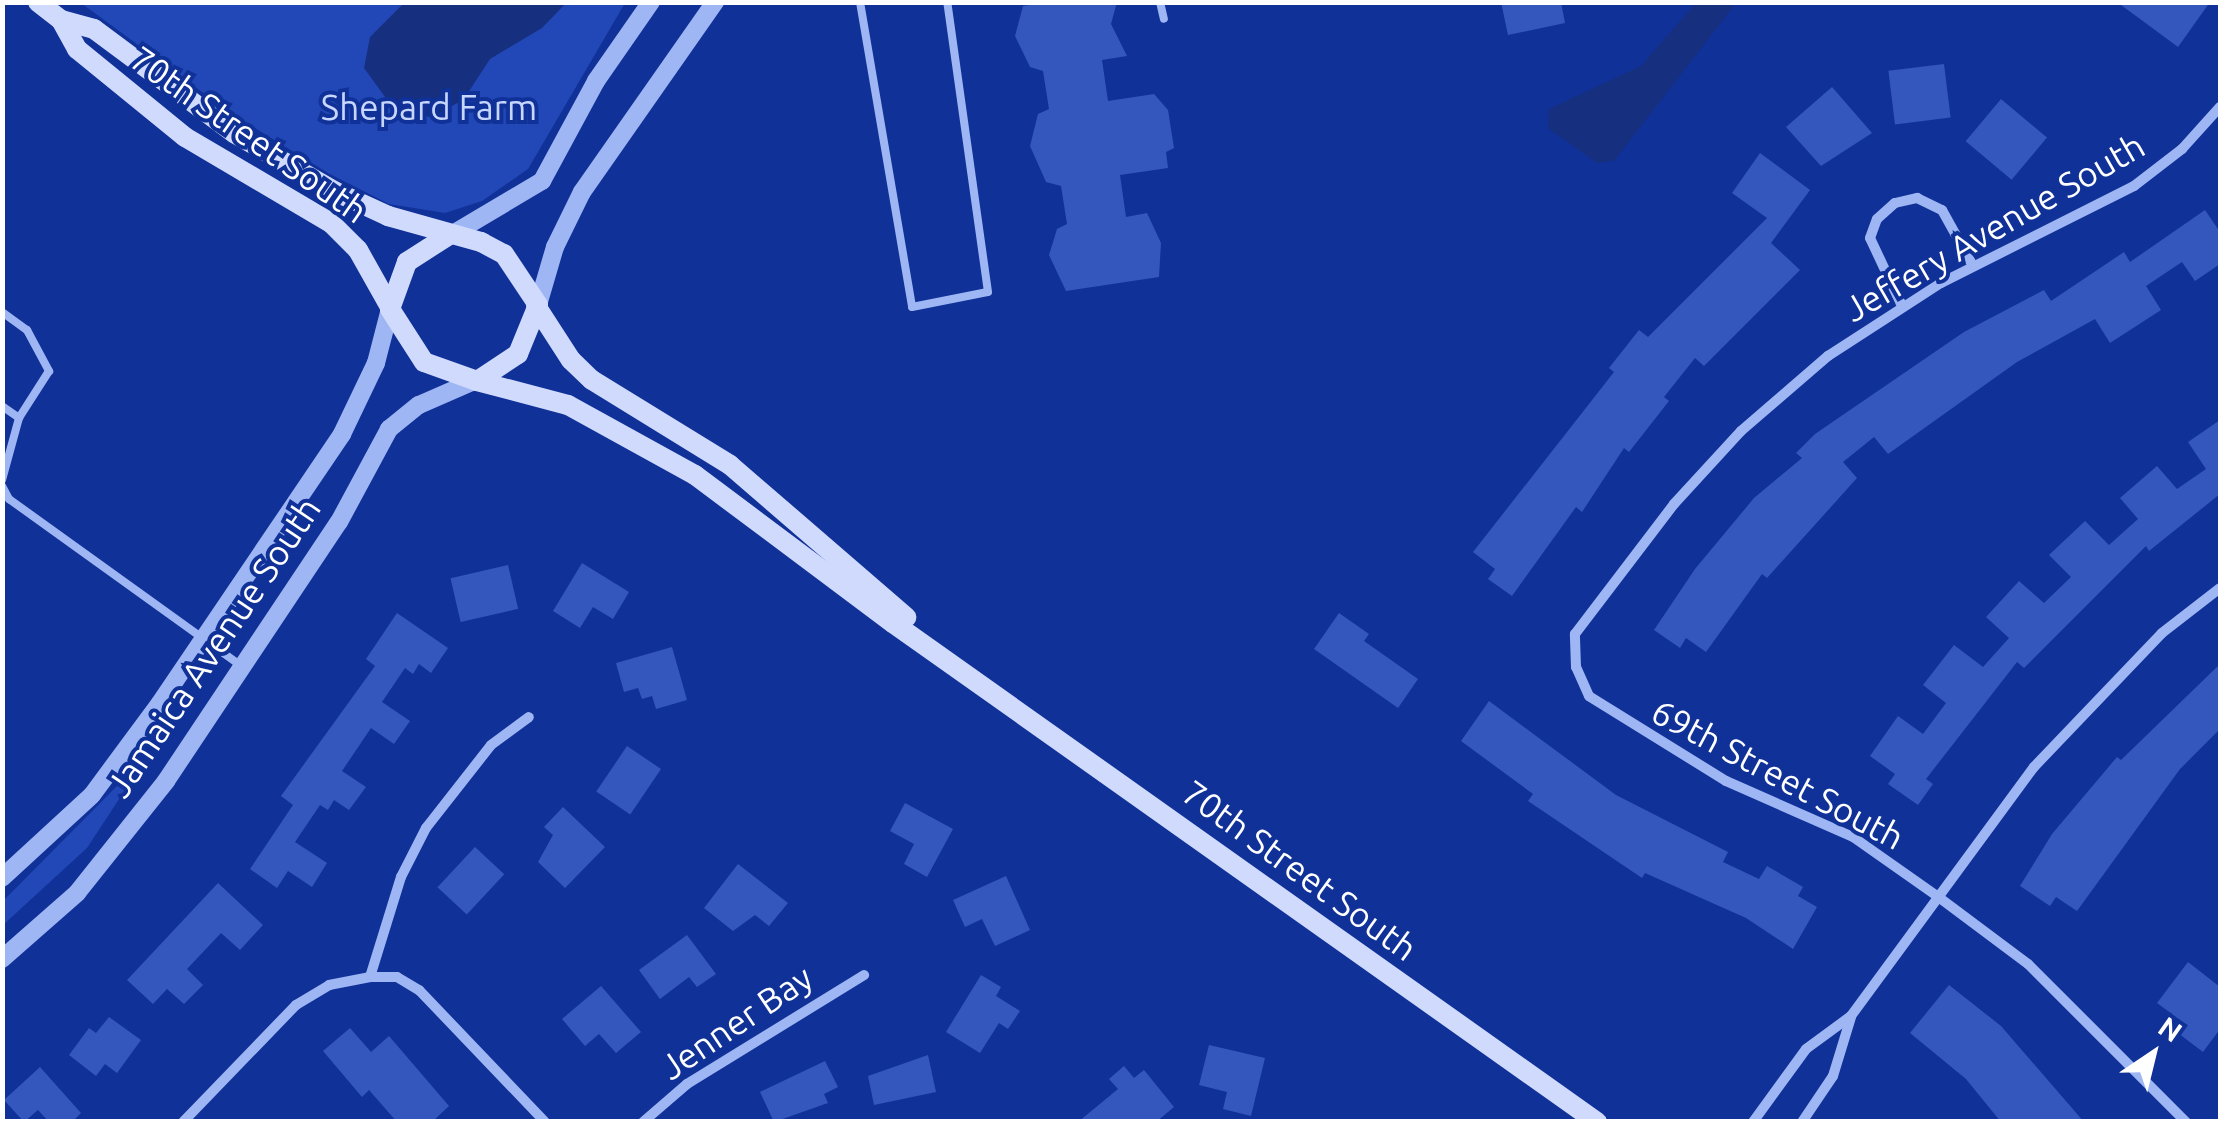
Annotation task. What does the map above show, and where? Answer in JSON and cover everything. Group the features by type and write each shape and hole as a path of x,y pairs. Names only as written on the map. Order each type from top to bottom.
{"main road":[{"name":"70th Street South","path":"38,2 61,20 94,29 294,169 373,210 450,235"},
{"name":"70th Street South","path":"61,20 77,49 185,137 331,222 358,250 390,308"},
{"path":"450,235 504,254 537,306 518,354 476,381 424,362 390,308 407,262 450,235"},
{"name":"70th Street South","path":"537,306 571,360 592,380 730,466 966,670"},
{"name":"70th Street South","path":"476,381 568,405 696,475 1597,1122"}],"street":[{"path":"450,235 542,181 596,81 651,2"},
{"path":"537,306 555,247 582,192 715,2"},
{"name":"Jeffery Avenue South","path":"1576,667 1575,634 1674,504 1784,393 1902,306 2134,186 2182,149 2220,107"},
{"path":"1902,306 1870,238 1876,220 1895,202 1917,198 1942,210 1973,266"},
{"name":"Jamaica Avenue South","path":"2,878 92,794 204,640 351,417 381,350 390,308"},
{"name":"Jamaica Avenue South","path":"2,959 77,894 166,781 339,522 390,429 419,404 476,381"},
{"path":"1802,1122 1832,1076 1851,1016 2034,767 2101,692 2220,588"},
{"name":"69th Street South","path":"1576,667 1590,696 1629,726 1726,780 1853,836 1937,896 2028,964 2186,1122"},
{"path":"370,976 401,877 426,828 491,745 529,716"},
{"name":"Jenner Bay","path":"642,1122 687,1084 864,975"},
{"path":"182,1122 296,1005 329,985 370,976 398,977 419,990 459,1024 545,1122"},
{"path":"1753,1122 1806,1048 1851,1016"}],"lane":[{"path":"860,2 912,308 988,292 947,2"},
{"path":"1160,2 1164,18"},
{"path":"2,312 27,330 49,371 19,418 2,483 9,499 240,665"},
{"path":"2,406 19,418"}],"green space":[{"name":"Shepard Farm","path":"81,3 625,3 528,169 482,201 445,213 389,204 328,173 232,114"},
{"path":"121,782 127,787 87,848 3,925 3,901"}],"shaded area":[{"path":"405,2 566,3 542,28 490,59 464,99 432,118 388,101 364,68 370,37"},
{"path":"1696,3 1736,3 1614,161 1597,163 1548,128 1549,109 1641,66"}],"building":[{"path":"1117,2 1111,24 1127,56 1102,60 1108,101 1154,94 1168,110 1174,148 1166,152 1168,168 1120,175 1126,217 1147,213 1161,243 1159,277 1066,291 1049,255 1057,229 1067,224 1061,186 1046,182 1030,146 1038,114 1049,109 1043,71 1030,67 1015,36 1023,6"},
{"path":"1501,2 1561,2 1565,23 1508,35"},
{"path":"2117,2 2210,2 2178,47"},
{"path":"1944,64 1951,118 1895,124 1888,71"},
{"path":"1832,87 1872,133 1821,166 1786,127"},
{"path":"2001,99 2047,138 2012,180 1966,141"},
{"path":"1760,153 1810,190 1771,243 1800,270 1704,366 1695,358 1664,397 1669,401 1629,452 1624,448 1582,512 1576,507 1512,596 1488,579 1495,569 1473,552 1614,372 1609,368 1639,330 1648,337 1767,218 1732,193"},
{"path":"2205,210 2220,232 2220,264 2195,281 2182,262 2146,286 2161,310 2110,343 2095,319 2017,362 1888,454 1874,437 1843,462 1857,478 1767,578 1762,574 1706,652 1686,638 1680,648 1654,630 1695,569 1754,498 1802,458 1796,453 1815,434 1964,332 2044,290 2051,301 2124,252 2130,262"},
{"path":"2220,420 2220,494 2149,551 2146,546 2024,668 2017,662 1926,779 1933,784 1918,805 1888,784 1895,774 1870,756 1898,716 1923,734 1946,703 1923,685 1954,645 1983,667 2009,638 1986,617 2019,581 2044,603 2071,577 2049,555 2085,521 2109,545 2138,519 2120,498 2157,466 2177,489 2206,469 2188,442"},
{"path":"582,563 629,592 613,619 593,607 580,628 553,611"},
{"path":"508,565 518,609 461,622 451,578"},
{"path":"397,613 448,648 431,673 419,664 413,674 405,668 382,702 410,721 394,744 371,728 342,771 366,787 349,810 334,800 328,810 320,805 295,842 327,863 312,887 288,871 277,888 250,869 293,805 281,796 375,666 366,659"},
{"path":"1339,613 1369,634 1364,641 1418,679 1398,708 1314,649"},
{"path":"672,647 687,700 656,709 652,696 642,699 638,688 624,692 616,663"},
{"path":"2220,664 2220,729 2180,769 2077,911 2056,897 2050,906 2020,886 2052,834 2117,757 2121,760"},
{"path":"1489,701 1616,795 1728,852 1723,862 1759,879 1767,866 1803,887 1798,896 1817,907 1793,949 1746,918 1645,873 1642,878 1528,801 1533,794 1461,741"},
{"path":"627,746 661,769 630,815 596,792"},
{"path":"905,803 953,829 927,877 904,864 914,844 890,831"},
{"path":"563,807 605,847 565,888 538,862 553,835 544,827"},
{"path":"475,847 504,874 467,915 437,887"},
{"path":"738,864 788,903 769,926 755,915 733,931 704,908"},
{"path":"1006,876 1030,930 995,946 982,919 965,927 953,900"},
{"path":"218,883 263,925 240,950 221,933 187,969 203,985 184,1004 167,989 153,1004 127,980"},
{"path":"687,935 716,974 697,987 689,977 660,999 639,970"},
{"path":"2188,962 2220,987 2220,1029 2203,1052 2174,1030 2180,1020 2157,1003"},
{"path":"981,975 1001,987 996,996 1020,1011 1008,1029 999,1023 980,1053 946,1032"},
{"path":"1949,985 2001,1026 2084,1122 2001,1122 1966,1079 1910,1033"},
{"path":"601,986 641,1032 616,1053 599,1034 585,1046 562,1019"},
{"path":"109,1017 141,1040 117,1073 105,1064 96,1076 69,1055 89,1028 96,1033"},
{"path":"350,1028 371,1052 389,1036 449,1106 432,1122 397,1122 369,1090 362,1097 323,1051"},
{"path":"1209,1045 1265,1058 1251,1116 1223,1109 1227,1092 1199,1085"},
{"path":"928,1055 936,1092 874,1105 868,1076"},
{"path":"825,1061 838,1087 824,1094 828,1103 774,1122 760,1092"},
{"path":"1124,1066 1134,1078 1144,1070 1174,1107 1156,1122 1078,1122 1118,1089 1109,1079"},
{"path":"40,1067 81,1113 72,1122 49,1122 38,1110 24,1122 4,1100"}]}
